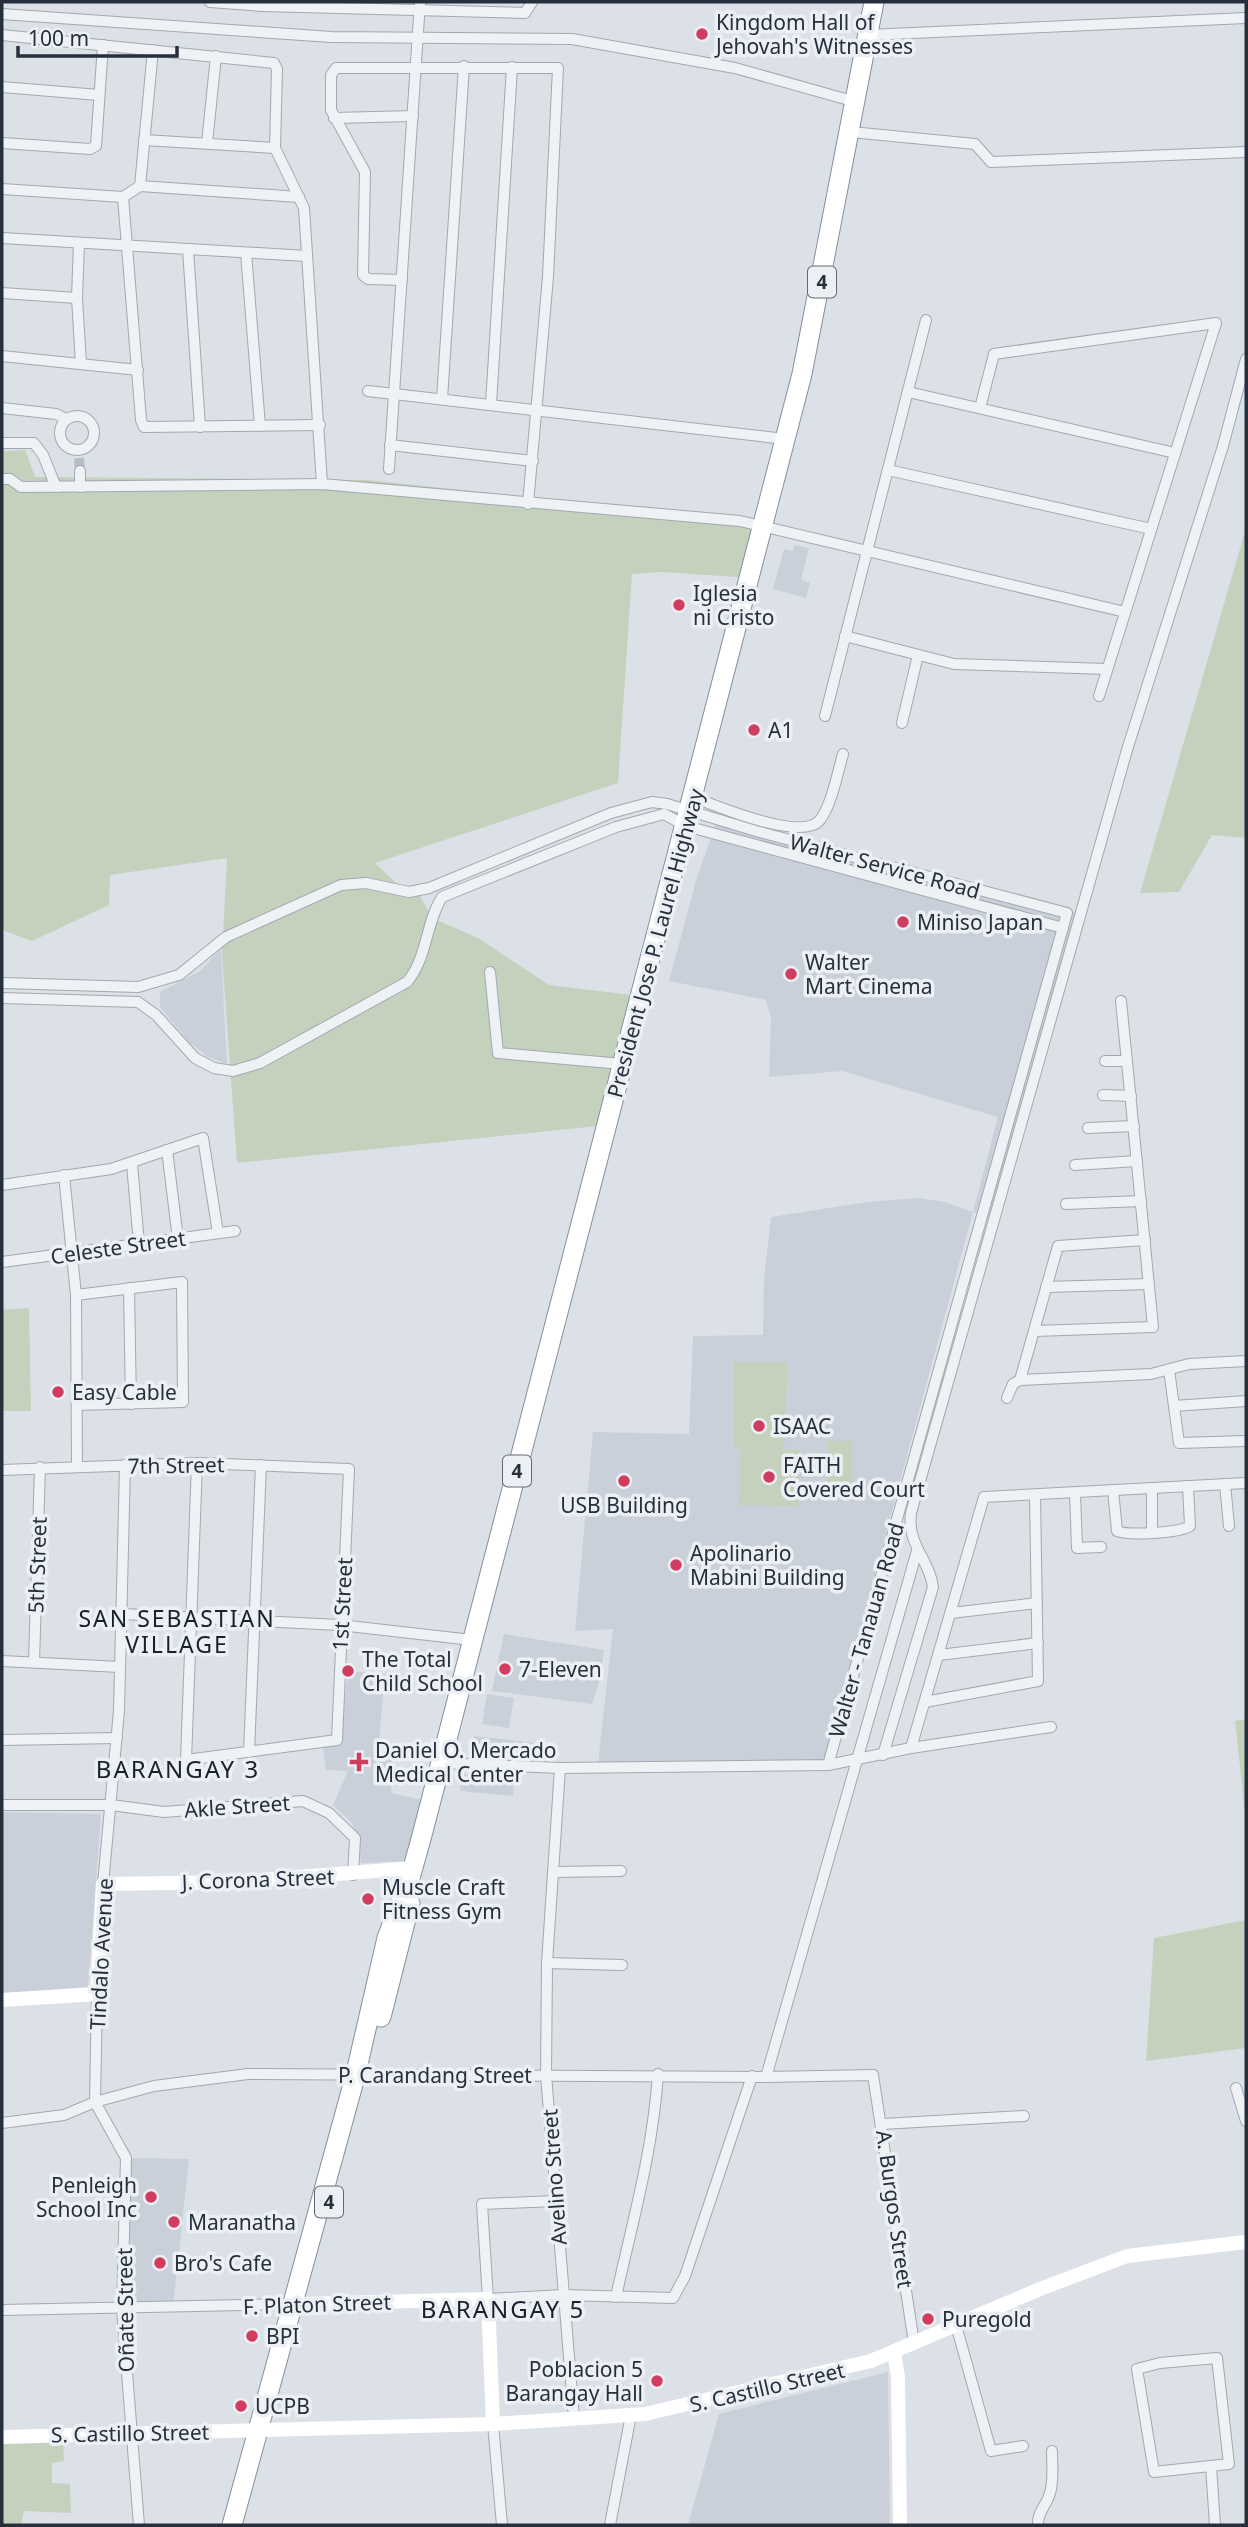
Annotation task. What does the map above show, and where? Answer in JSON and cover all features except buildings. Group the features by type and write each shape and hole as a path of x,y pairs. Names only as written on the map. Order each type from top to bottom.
{"highway":[{"name":"President Jose P. Laurel Highway","path":"232,2525 262,2430 359,2077 387,1938 412,1873 763,527 816,313 874,2"},
{"name":"President Jose P. Laurel Highway","path":"241,2525 262,2430"}],"street":[{"path":"210,2 476,6 525,13 532,2"},
{"path":"389,469 420,6"},
{"path":"2,14 239,33 572,39 735,68 856,102"},
{"path":"869,35 1246,18"},
{"path":"2,35 274,63 277,69 275,148 304,208 322,484"},
{"path":"2,143 90,149 98,140 103,45"},
{"path":"140,186 153,50"},
{"path":"207,143 216,56"},
{"path":"442,399 464,66"},
{"path":"491,404 512,67"},
{"path":"402,280 368,279 363,275 365,172 334,118 331,75 337,68 558,68 538,409 528,504"},
{"path":"2,87 99,95"},
{"path":"334,118 413,116"},
{"path":"851,132 975,145 991,162 1246,152"},
{"path":"144,140 275,148"},
{"path":"2,189 124,197 140,186 299,197"},
{"path":"124,197 141,420 145,427 320,425"},
{"path":"2,238 307,256"},
{"path":"79,243 77,298 81,364"},
{"path":"188,249 200,427"},
{"path":"246,253 260,426"},
{"path":"2,293 77,298"},
{"path":"825,716 926,320"},
{"path":"980,408 994,354 1216,323 1099,696"},
{"path":"2,356 138,370"},
{"path":"883,1755 933,1587 909,1529 915,1499 1126,750 1223,446 1246,359"},
{"path":"368,391 785,439"},
{"path":"908,392 1175,453"},
{"path":"2,421 7,409 56,414 66,419 83,417 94,431 88,447 79,454 63,444 60,427 66,419"},
{"path":"2,443 34,443 43,455 56,487"},
{"path":"390,445 533,461"},
{"path":"888,470 1151,529"},
{"path":"80,471 80,487"},
{"path":"2,479 10,479 21,487 322,484 528,504 701,516 763,527 1125,612"},
{"path":"845,636 954,664 1107,669"},
{"path":"902,723 918,655"},
{"path":"2,983 138,987 179,975 226,937 341,885 366,883 410,892 628,808 652,802 690,812 809,826 819,821 830,797 843,754"},
{"path":"2,998 138,1002 156,1015 195,1058 214,1068 233,1071 260,1063 407,982 418,970 432,918 442,897 626,824 664,814 690,812"},
{"name":"Walter Service Road","path":"690,812 1067,914 1063,928 708,831 690,812"},
{"path":"436,884 442,897"},
{"name":"Walter - Tanauan Road","path":"828,1765 1063,928"},
{"path":"490,972 498,1052 622,1063"},
{"path":"138,987 138,1002"},
{"path":"1034,1331 1153,1327 1121,1001"},
{"path":"1105,1061 1127,1061"},
{"path":"1103,1095 1130,1096"},
{"path":"1088,1128 1133,1126"},
{"path":"2,1185 132,1164 203,1138 218,1233"},
{"path":"167,1150 178,1239"},
{"path":"1076,1164 1137,1161"},
{"path":"132,1164 139,1244"},
{"path":"64,1175 76,1295 77,1466"},
{"path":"1066,1204 1141,1200"},
{"name":"Celeste Street","path":"2,1262 235,1231"},
{"path":"1020,1380 1058,1246 1145,1240"},
{"path":"76,1295 182,1282 183,1402 76,1405"},
{"path":"1046,1287 1149,1284"},
{"path":"129,1287 131,1404"},
{"path":"1007,1398 1013,1384 1020,1380 1151,1374 1189,1364 1246,1361"},
{"path":"1169,1370 1179,1443 1246,1440"},
{"path":"1174,1406 1246,1401"},
{"path":"197,1463 186,1760 249,1752 261,1465"},
{"name":"7th Street","path":"2,1470 197,1463 349,1469"},
{"name":"Tindalo Avenue","path":"95,2102 103,1884 117,1738 123,1614 125,1465"},
{"name":"5th Street","path":"34,1662 40,1467"},
{"name":"1st Street","path":"249,1752 337,1740 349,1469"},
{"path":"911,1748 984,1497 1246,1483"},
{"path":"1225,1484 1229,1526"},
{"path":"1113,1490 1117,1531 1152,1532 1184,1530 1190,1526 1188,1486"},
{"path":"1152,1488 1152,1532"},
{"path":"1075,1493 1077,1548 1101,1547"},
{"path":"925,1702 1038,1681 1035,1495"},
{"path":"766,2077 918,1551"},
{"path":"951,1613 1037,1603"},
{"path":"123,1614 340,1625 472,1640"},
{"path":"939,1655 1038,1643"},
{"path":"2,1661 120,1667"},
{"path":"441,1763 560,1768 828,1765 911,1748 1051,1727"},
{"path":"2,1740 117,1738"},
{"name":"Avelino Street","path":"560,1768 547,1963 546,2075 574,2418"},
{"name":"Akle Street","path":"2,1805 111,1805 164,1812 303,1801 329,1813 355,1838 353,1875"},
{"path":"553,1872 621,1871"},
{"name":"J. Corona Street","path":"103,1884 236,1882 412,1873"},
{"path":"547,1963 622,1965"},
{"path":"2,2000 97,1994"},
{"path":"616,2297 649,2157 658,2074"},
{"name":"P. Carandang Street","path":"2,2123 64,2115 95,2102 154,2086 221,2076 873,2075"},
{"name":"A. Burgos Street","path":"873,2075 914,2343"},
{"name":"F. Platon Street","path":"2,2310 122,2309 563,2295 673,2298 685,2276 752,2076"},
{"path":"1236,2088 1246,2121"},
{"name":"Oñate Street","path":"95,2102 126,2158 122,2309 139,2525"},
{"path":"882,2124 1024,2116"},
{"path":"502,2525 493,2424 482,2204 556,2201"},
{"name":"S. Castillo Street","path":"2,2437 493,2424 631,2415 844,2369 894,2352 1127,2256 1246,2242"},
{"path":"956,2325 991,2451 1024,2446"},
{"path":"894,2352 898,2377 900,2525"},
{"path":"1217,2358 1229,2464 1211,2466 1154,2472 1137,2369 1160,2363 1217,2358"},
{"path":"610,2525 631,2415"},
{"path":"1038,2525 1039,2512 1049,2497 1052,2484 1052,2451"},
{"path":"1211,2466 1215,2525"}],"shaded area":[{"path":"794,545 809,548 801,580 810,583 806,598 773,589 784,549 793,551"},
{"path":"718,817 1083,914 992,1217 973,1212 998,1117 842,1071 769,1077 771,1018 766,1000 669,981 696,881"},
{"path":"221,949 227,1064 207,1056 190,1043 160,1007 160,992 200,971"},
{"path":"918,1198 945,1202 973,1212 824,1762 598,1764 613,1629 575,1631 593,1432 689,1434 693,1336 763,1335 764,1278 771,1217 867,1202"},
{"path":"504,1634 604,1650 600,1680 592,1704 492,1691"},
{"name":"Daniel O. Mercado Medical Center","path":"348,1671 385,1674 378,1753 393,1754 391,1793 427,1801 410,1861 361,1863 357,1833 351,1822 333,1805 348,1771 326,1770 323,1747 340,1743"},
{"path":"487,1694 514,1698 509,1728 482,1724"},
{"path":"474,1736 537,1743 535,1761 495,1757 494,1763 472,1760"},
{"path":"462,1774 514,1780 513,1796 460,1791"},
{"path":"2,1812 101,1814 88,1987 2,1993"},
{"path":"126,2158 189,2159 173,2307 122,2309"},
{"path":"888,2372 890,2525 688,2525 719,2414"}],"green space":[{"path":"25,450 35,477 367,480 635,508 763,527 750,578 663,572 632,574 618,783 375,863 405,892 417,890 432,918 478,938 549,985 640,996 607,1125 237,1163 222,955 227,858 110,875 109,905 32,941 2,930 2,451"},
{"path":"1246,528 1246,838 1212,835 1179,892 1140,893"},
{"path":"29,1308 31,1411 2,1411 2,1310"},
{"path":"734,1362 788,1362 784,1449 748,1448 799,1450 799,1506 739,1505 740,1448 734,1448"},
{"path":"828,1441 853,1441 852,1485 827,1484"},
{"path":"1246,1719 1246,1821 1235,1721"},
{"path":"1246,1920 1246,2048 1146,2061 1154,1938"},
{"path":"63,2435 64,2461 52,2463 52,2483 70,2484 71,2513 24,2511 21,2525 2,2525 2,2437"}],"tunnel":[{"path":"79,458 80,471"}],"place":[{"name":"Kingdom Hall of Jehovah's Witnesses","path":"702,34"},
{"name":"Iglesia ni Cristo","path":"679,605"},
{"name":"A1","path":"754,730"},
{"name":"Miniso Japan","path":"903,922"},
{"name":"Walter Mart Cinema","path":"791,974"},
{"name":"Easy Cable","path":"58,1392"},
{"name":"ISAAC","path":"759,1426"},
{"name":"FAITH Covered Court","path":"769,1477"},
{"name":"USB Building","path":"624,1481"},
{"name":"Apolinario Mabini Building","path":"676,1565"},
{"name":"7-Eleven","path":"505,1669"},
{"name":"The Total Child School","path":"348,1671"},
{"name":"Daniel O. Mercado Medical Center","path":"359,1762"},
{"name":"Muscle Craft Fitness Gym","path":"368,1899"},
{"name":"Penleigh School Inc","path":"151,2197"},
{"name":"Maranatha","path":"174,2222"},
{"name":"Bro's Cafe","path":"160,2263"},
{"name":"Puregold","path":"928,2319"},
{"name":"BPI","path":"252,2336"},
{"name":"Poblacion 5 Barangay Hall","path":"657,2381"},
{"name":"UCPB","path":"241,2406"}],"district":[{"name":"SAN SEBASTIAN VILLAGE","path":"177,1631"},
{"name":"BARANGAY 3","path":"178,1768"},
{"name":"BARANGAY 5","path":"503,2308"}]}
